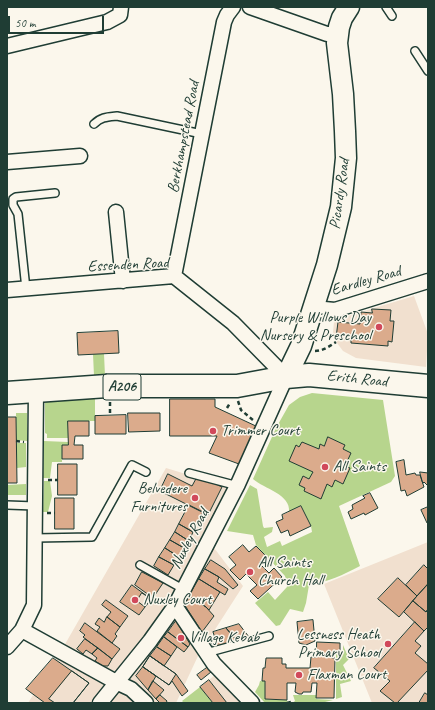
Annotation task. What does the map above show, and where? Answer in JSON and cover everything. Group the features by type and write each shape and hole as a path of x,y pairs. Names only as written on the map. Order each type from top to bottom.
{"main road":[{"name":"Picardy Road","path":"286,377 299,353 334,236 341,207 344,183 346,131 337,50 337,34 342,18 349,7"},
{"name":"Erith Road","path":"286,377 322,375 428,386"},
{"name":"A206","path":"7,393 107,386 237,386 286,377"}],"street":[{"path":"7,46 107,22 120,15 121,7"},
{"name":"Berkhampstead Road","path":"174,276 224,22 233,7"},
{"path":"250,7 316,31 327,34 337,34"},
{"path":"7,162 80,156"},
{"path":"116,212 123,281"},
{"name":"Essenden Road","path":"7,290 174,276 233,323 286,377"},
{"name":"Eardley Road","path":"313,308 335,310 428,281"},
{"name":"Nuxley Road","path":"100,703 150,641 175,606 240,480 286,377"},
{"path":"7,647 22,630 34,605 36,390"},
{"path":"175,606 214,664 252,703"},
{"path":"22,630 90,669 131,689 146,703"}],"lane":[{"path":"386,7 392,16"},
{"path":"414,51 428,72"},
{"path":"94,124 99,119 116,116 202,134"},
{"path":"26,289 18,214 13,205 13,199 16,197 55,193"},
{"path":"35,538 92,537 132,465 146,472"},
{"path":"189,473 240,480"},
{"path":"7,505 35,506"},
{"path":"140,565 183,589"},
{"path":"206,652 269,636"}],"path":[{"path":"318,351 336,342"},
{"path":"238,396 241,410 257,422"}],"shaded area":[{"name":"Purple Willows Day Nursery & Preschool","path":"414,296 428,334 426,367 356,358 343,351 337,343 333,332 334,322 338,319"},
{"path":"166,468 232,488 205,536 243,586 198,656 176,703 28,703 64,646"},
{"name":"Lessness Heath Primary School","path":"428,542 428,703 372,703 324,584"},
{"path":"215,675 241,703 213,703 200,687"}],"green space":[{"path":"93,354 104,354 105,376 94,376"},
{"path":"312,393 383,400 395,476 391,482 339,506 360,566 335,578 309,585 303,612 290,609 280,625 276,626 255,603 268,592 275,600 287,587 285,576 256,545 253,535 227,531 250,485 257,489 264,528 273,527 272,532 264,537 267,547 280,541 282,546 312,532 311,526 301,506 289,512 286,501 281,496 253,479 276,428 289,405 300,397"},
{"path":"95,398 95,421 68,421 68,438 47,438 47,434 45,433 45,403 49,399"},
{"path":"16,413 27,413 27,441 16,440"},
{"path":"44,441 68,442 68,445 62,445 62,462 52,462 50,478 43,478"},
{"path":"16,443 26,443 26,467 17,468"},
{"path":"44,481 50,481 52,496 48,512 43,512"},
{"path":"26,484 26,495 7,495 7,485"},
{"path":"343,645 349,659 343,665 351,681 340,684 342,697 336,699 336,654 343,654"},
{"path":"260,681 265,681 265,699 287,700 288,703 265,703 255,692"},
{"path":"200,687 213,703 184,703 182,701"},
{"path":"293,695 317,695 316,699 333,700 321,703 292,703 295,701"}],"building":[{"path":"372,309 391,310 390,321 394,321 392,342 388,341 388,346 351,343 351,340 336,338 338,322 360,324 361,312 372,313"},
{"path":"118,331 119,353 78,355 77,333"},
{"name":"Trimmer Court","path":"170,399 215,399 215,407 258,427 239,464 209,453 217,436 170,436"},
{"path":"128,413 160,413 160,431 129,432"},
{"path":"126,415 126,434 95,434 95,416"},
{"path":"7,417 16,417 17,483 7,483"},
{"path":"68,421 89,421 89,436 75,436 74,445 83,445 83,459 62,459 62,445 68,445"},
{"name":"All Saints","path":"328,437 345,445 343,449 351,453 345,466 350,468 343,484 335,480 332,487 327,484 321,499 304,491 305,488 299,485 303,476 309,479 313,472 289,461 296,445 299,447 302,442 319,449 320,444 324,446"},
{"path":"404,460 406,475 415,473 416,475 420,475 424,487 407,496 405,490 401,491 396,462"},
{"path":"58,464 77,464 77,495 58,495"},
{"path":"420,472 428,473 428,486 424,482 423,483"},
{"name":"Belvedere Furnitures","path":"168,474 192,486 198,475 222,487 208,515 160,491"},
{"path":"370,493 378,508 365,515 364,513 351,519 348,512 353,509 352,505 365,498 363,496"},
{"path":"55,498 74,498 74,529 55,529"},
{"path":"189,505 203,512 193,532 179,524"},
{"path":"301,506 311,526 290,536 288,530 281,533 276,522 283,519 282,515"},
{"path":"428,507 428,523 427,523 421,510"},
{"path":"179,524 193,532 189,541 175,532"},
{"path":"175,532 189,541 184,548 170,540"},
{"path":"170,540 184,548 179,557 165,548"},
{"name":"All Saints Church Hall","path":"243,545 249,552 256,546 266,556 259,563 269,573 274,568 282,577 258,599 250,591 257,585 246,574 240,580 230,570 236,565 229,557"},
{"path":"165,548 179,557 174,565 159,557"},
{"path":"159,557 174,565 168,575 154,566"},
{"path":"211,560 225,569 238,585 233,589 219,577 205,569"},
{"path":"424,565 428,569 428,584 417,596 406,585"},
{"path":"205,569 219,577 217,582 228,589 225,595 199,579"},
{"path":"142,572 163,583 153,598 135,585"},
{"path":"398,578 417,596 399,617 378,599"},
{"path":"199,579 220,592 209,610 189,596"},
{"path":"428,584 428,609 426,612 413,601"},
{"name":"Nuxley Court","path":"132,585 151,599 139,615 120,602"},
{"path":"142,593 151,599 145,607 137,601"},
{"path":"189,596 206,607 214,616 202,632 184,604"},
{"path":"106,600 128,616 120,627 107,617 111,612 102,605"},
{"path":"413,601 426,612 428,609 428,627 424,631 404,612"},
{"path":"107,617 120,627 115,634 117,636 112,643 97,631 100,627 95,624 99,618 104,622"},
{"path":"313,620 315,641 306,645 299,643 297,622"},
{"name":"Village Kebab","path":"176,621 190,644 188,647 168,632"},
{"path":"415,622 424,631 415,641 421,646 415,653 428,664 428,670 397,703 395,703 380,691 390,681 374,668"},
{"path":"85,623 120,649 112,659 83,637 85,635 80,631"},
{"path":"239,624 249,637 237,641 226,628"},
{"path":"226,628 237,641 214,647 209,640 215,638 213,632"},
{"path":"168,632 188,647 184,652 164,637"},
{"path":"164,637 177,647 171,656 157,647"},
{"path":"85,639 98,648 92,654 86,650 83,654 77,649"},
{"name":"Flaxman Court","path":"317,642 340,643 340,651 333,651 332,658 335,658 334,698 316,698 317,683 312,683 311,692 303,692 302,694 299,694 295,692 296,683 287,683 287,700 265,699 265,681 262,681 263,668 265,668 266,658 282,658 282,664 286,664 286,668 310,668 311,657 316,657"},
{"path":"157,647 171,656 164,666 150,656"},
{"path":"98,648 112,659 108,666 103,666 95,661 97,658 92,654"},
{"path":"150,656 176,674 169,685 143,667"},
{"path":"150,656 176,674 188,691 182,696 172,681 169,685 143,667"},
{"path":"53,658 89,683 73,703 45,703 26,689"},
{"path":"143,667 156,676 148,690 136,676"},
{"path":"208,667 211,672 201,680 197,675"},
{"path":"72,671 89,683 73,703 55,703 49,699"},
{"path":"209,680 227,703 213,703 200,687"},
{"path":"153,681 164,690 156,699 148,690"},
{"path":"425,693 428,695 428,703 419,703"},
{"path":"160,695 167,701 166,703 160,703 156,699"}],"place":[{"name":"Purple Willows Day Nursery & Preschool","path":"379,327"},
{"name":"Trimmer Court","path":"213,431"},
{"name":"All Saints","path":"325,467"},
{"name":"Belvedere Furnitures","path":"195,498"},
{"name":"All Saints Church Hall","path":"250,572"},
{"name":"Nuxley Court","path":"135,600"},
{"name":"Village Kebab","path":"181,638"},
{"name":"Lessness Heath Primary School","path":"388,644"},
{"name":"Flaxman Court","path":"299,675"}]}
